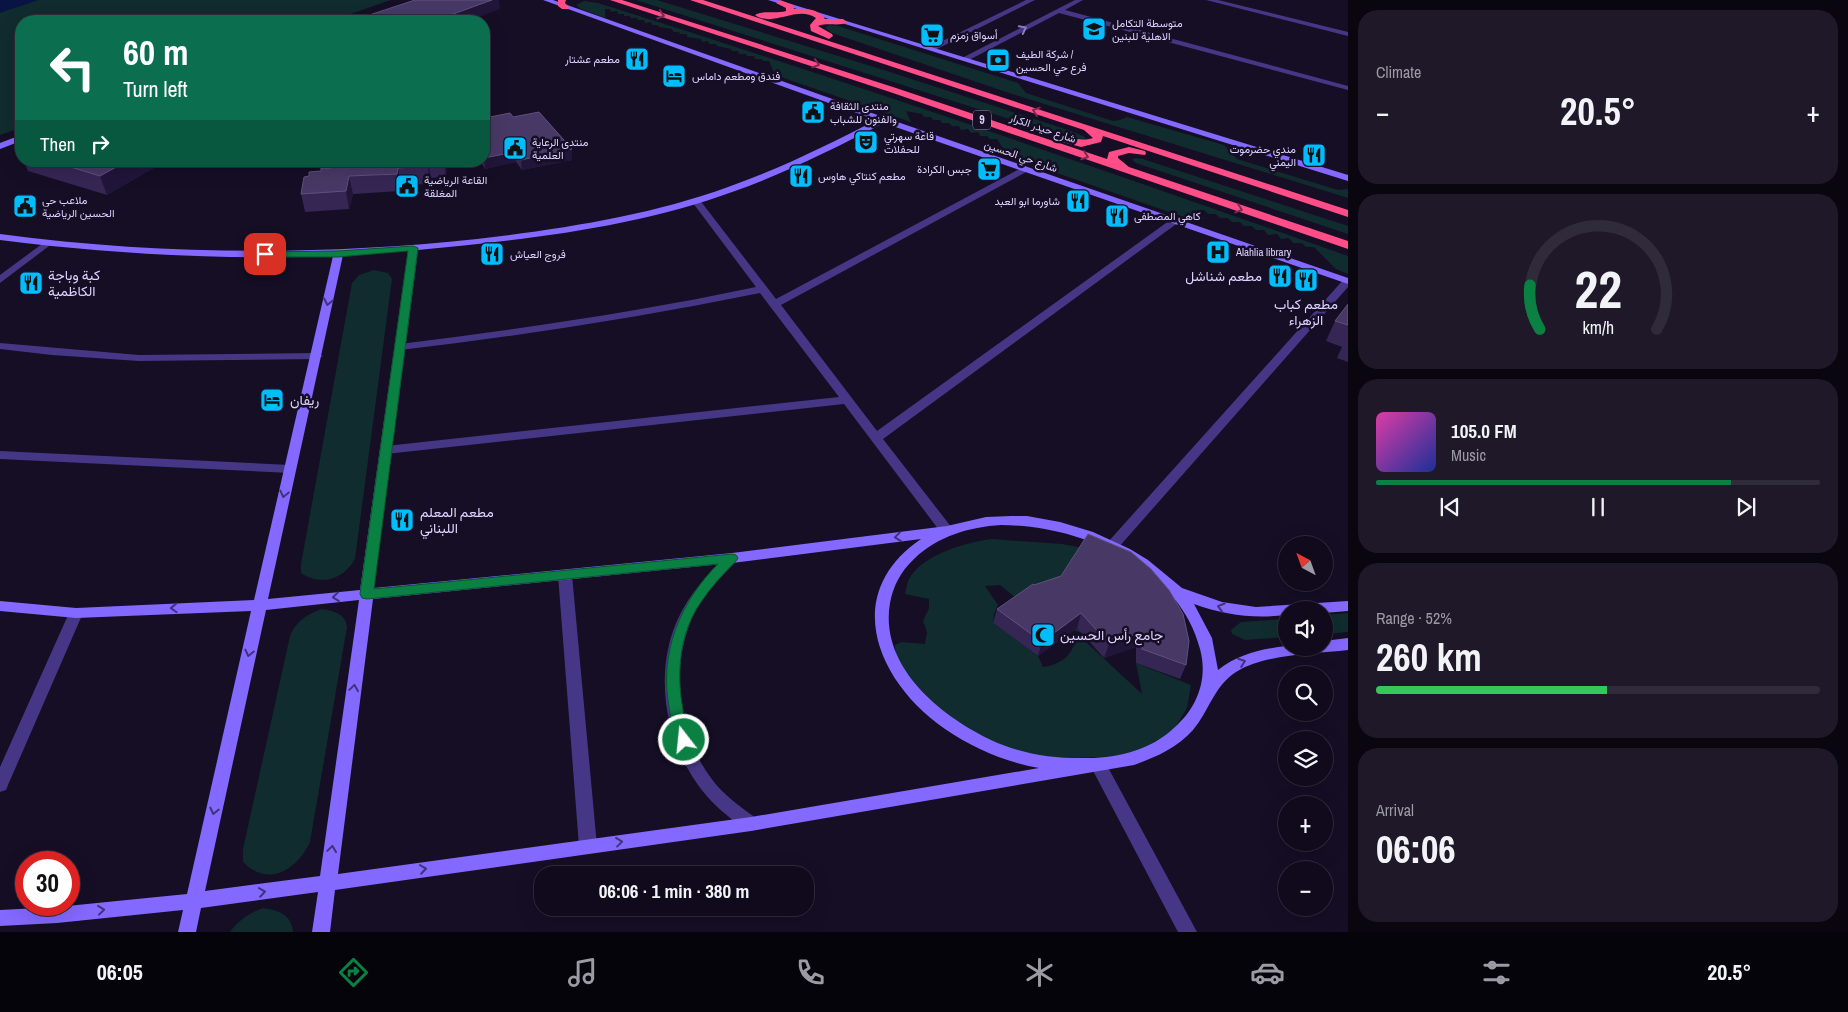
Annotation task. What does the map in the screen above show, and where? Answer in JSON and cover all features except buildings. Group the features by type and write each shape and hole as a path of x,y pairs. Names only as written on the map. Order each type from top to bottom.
{"highway":[{"path":"602,0 620,6 644,10"},
{"name":"شارع حيدر الكرار","path":"614,0 756,44 1348,245"},
{"name":"شارع حيدر الكرار","path":"694,0 928,75 1348,215"},
{"path":"780,3 790,8 791,10 788,14"},
{"path":"707,4 765,16 800,11 814,13 821,18 813,28 818,32 893,57 928,75"},
{"path":"816,24 828,20 843,22"},
{"path":"893,90 917,93 952,102 1074,142 1088,144 1098,140 1096,134 1082,127"},
{"path":"1140,174 1114,162 1113,154 1122,151 1136,152 1272,196 1348,215"},
{"path":"1266,218 1285,228 1348,252"}],"street":[{"name":"شارع حي الحسين","path":"546,0 564,4 883,120 1348,281"},
{"path":"771,0 932,48 1348,178"},
{"path":"964,59 1080,0"},
{"path":"1209,0 1348,34"},
{"path":"932,48 1027,1"},
{"path":"1059,11 1348,88"},
{"path":"0,237 46,244 174,255 338,254 510,238 582,227 696,201 768,176 805,160 883,120"},
{"path":"0,146 15,140"},
{"path":"774,305 1026,169"},
{"path":"696,201 947,531"},
{"path":"876,438 1176,220"},
{"path":"0,280 46,244"},
{"path":"321,932 413,248"},
{"path":"187,932 317,356 338,254"},
{"path":"1113,545 1348,281"},
{"path":"400,347 521,333 613,319 762,289"},
{"path":"0,346 52,352 139,358 317,356"},
{"path":"386,450 847,400"},
{"path":"0,455 290,469"},
{"path":"0,606 76,612 260,605 732,558 947,531 984,522 1027,521 1070,529 1113,545 1148,566 1177,592 1195,616 1206,642 1211,668 1207,694"},
{"path":"947,531 916,547 894,570 882,598 881,631 893,665 918,698 939,716 954,728 998,750 1048,763 1098,765"},
{"path":"732,558 714,576 694,602 680,632 673,663 673,694 679,725 689,755 701,776 725,805 751,824"},
{"path":"565,575 588,846"},
{"path":"1177,592 1220,608 1260,612 1278,611"},
{"path":"1333,607 1348,606"},
{"path":"0,785 76,612"},
{"path":"1333,646 1348,644"},
{"path":"0,918 57,915 194,901 751,824 1137,758 1170,742 1194,720 1216,678 1235,664 1255,657 1278,654"},
{"path":"1098,765 1188,932"}],"green space":[{"path":"0,0 391,0 347,15 15,15 15,130 0,135"},
{"path":"636,0 657,0 887,71 1074,132 1085,137 1085,139 1069,138"},
{"path":"584,1 598,3 880,95 1068,158 1348,256 1348,274 1336,269 1314,247 1306,247 1302,243 1293,243 1289,238 1281,239 1277,234 1268,235 1264,230 1256,230 1252,226 1244,226 1240,222 1232,222 1228,218 1220,218 1216,214 1208,214 1204,210 1196,210 1204,219 1192,220 1008,156 997,139 980,136 978,132 971,133 968,129 961,130 959,126 952,126 949,123 942,123 940,120 933,120 931,117 924,117 922,114 906,111 911,122 775,75 769,61 755,59 754,56 747,56 746,54 739,54 738,51 732,51 716,44 709,44 708,41 702,42 701,39 687,37 687,34 680,34 679,32 673,32 672,29 652,25 651,22 645,23 644,20 618,14 617,11 611,12 610,9 605,9 605,18 581,9 576,5"},
{"path":"829,25 838,26 1018,83 1026,93 1113,121 1127,117 1224,145 1237,159 1338,190 1348,189 1348,198 1009,93 832,33 825,28"},
{"path":"1135,158 1348,226 1348,234 1136,163 1132,160"},
{"path":"374,270 388,273 392,279 355,559 345,572 338,576 331,579 316,580 301,573 301,564 352,283 359,275"},
{"path":"991,539 1062,544 1083,548 1047,594 1082,633 1073,630 1016,598 1000,585 985,586 998,605 993,623 1038,656 1043,667 1056,664 1065,658 1072,650 1076,638 1085,641 1142,694 1136,663 1191,685 1187,708 1173,731 1126,756 1047,759 1013,751 964,727 937,707 909,677 896,657 895,645 902,642 925,644 927,632 923,621 929,608 929,599 905,594 908,582 915,570 934,556 969,543"},
{"path":"322,609 342,616 347,627 310,842 298,861 290,867 281,872 262,874 243,862 243,849 290,636 295,626 303,619"},
{"path":"1348,613 1348,632 1333,633 1333,614"},
{"path":"1278,620 1278,638 1245,640 1232,634 1231,630 1241,622"},
{"path":"263,908 274,910 287,917 293,932 230,932 245,917"}],"shaded area":[{"path":"0,0 39,0 0,13"}],"place":[{"name":"متوسطة التكامل الاهلية للبنين","path":"1094,29"},
{"name":"أسواق زمزم","path":"932,35"},
{"name":"مطعم عشتار","path":"637,59"},
{"name":"شركة الطيف / فرع حي الحسين","path":"998,60"},
{"name":"فندق ومطعم داماس","path":"674,76"},
{"name":"منتدى الثقافة والفنون للشباب","path":"813,112"},
{"name":"قاعة سهرتي للحفلات","path":"866,142"},
{"name":"منتدى الرعاية العلمية","path":"515,148"},
{"name":"مندي حضرموت اليمني","path":"1314,155"},
{"name":"جبس الكرادة","path":"989,169"},
{"name":"مطعم كنتاكي هاوس","path":"801,176"},
{"name":"القاعة الرياضية المغلقة","path":"407,186"},
{"name":"شاورما ابو العبد","path":"1078,201"},
{"name":"ملاعب حي الحسين الرياضية","path":"25,206"},
{"name":"كاهي المصطفى","path":"1117,216"},
{"name":"Alahlia library","path":"1218,252"},
{"name":"فروج العياش","path":"492,254"},
{"name":"مطعم شناشل","path":"1280,276"},
{"name":"مطعم كباب الزهراء","path":"1306,280"},
{"name":"كبة وباجة الكاظمية","path":"31,283"},
{"name":"ريفان","path":"272,400"},
{"name":"مطعم المعلم اللبناني","path":"402,520"},
{"name":"جامع رأس الحسين","path":"1043,635"}],"route":[{"path":"265,254 338,254 413,248 367,594 732,558 714,576 694,602 680,632 673,663 673,694 684,740"}]}
